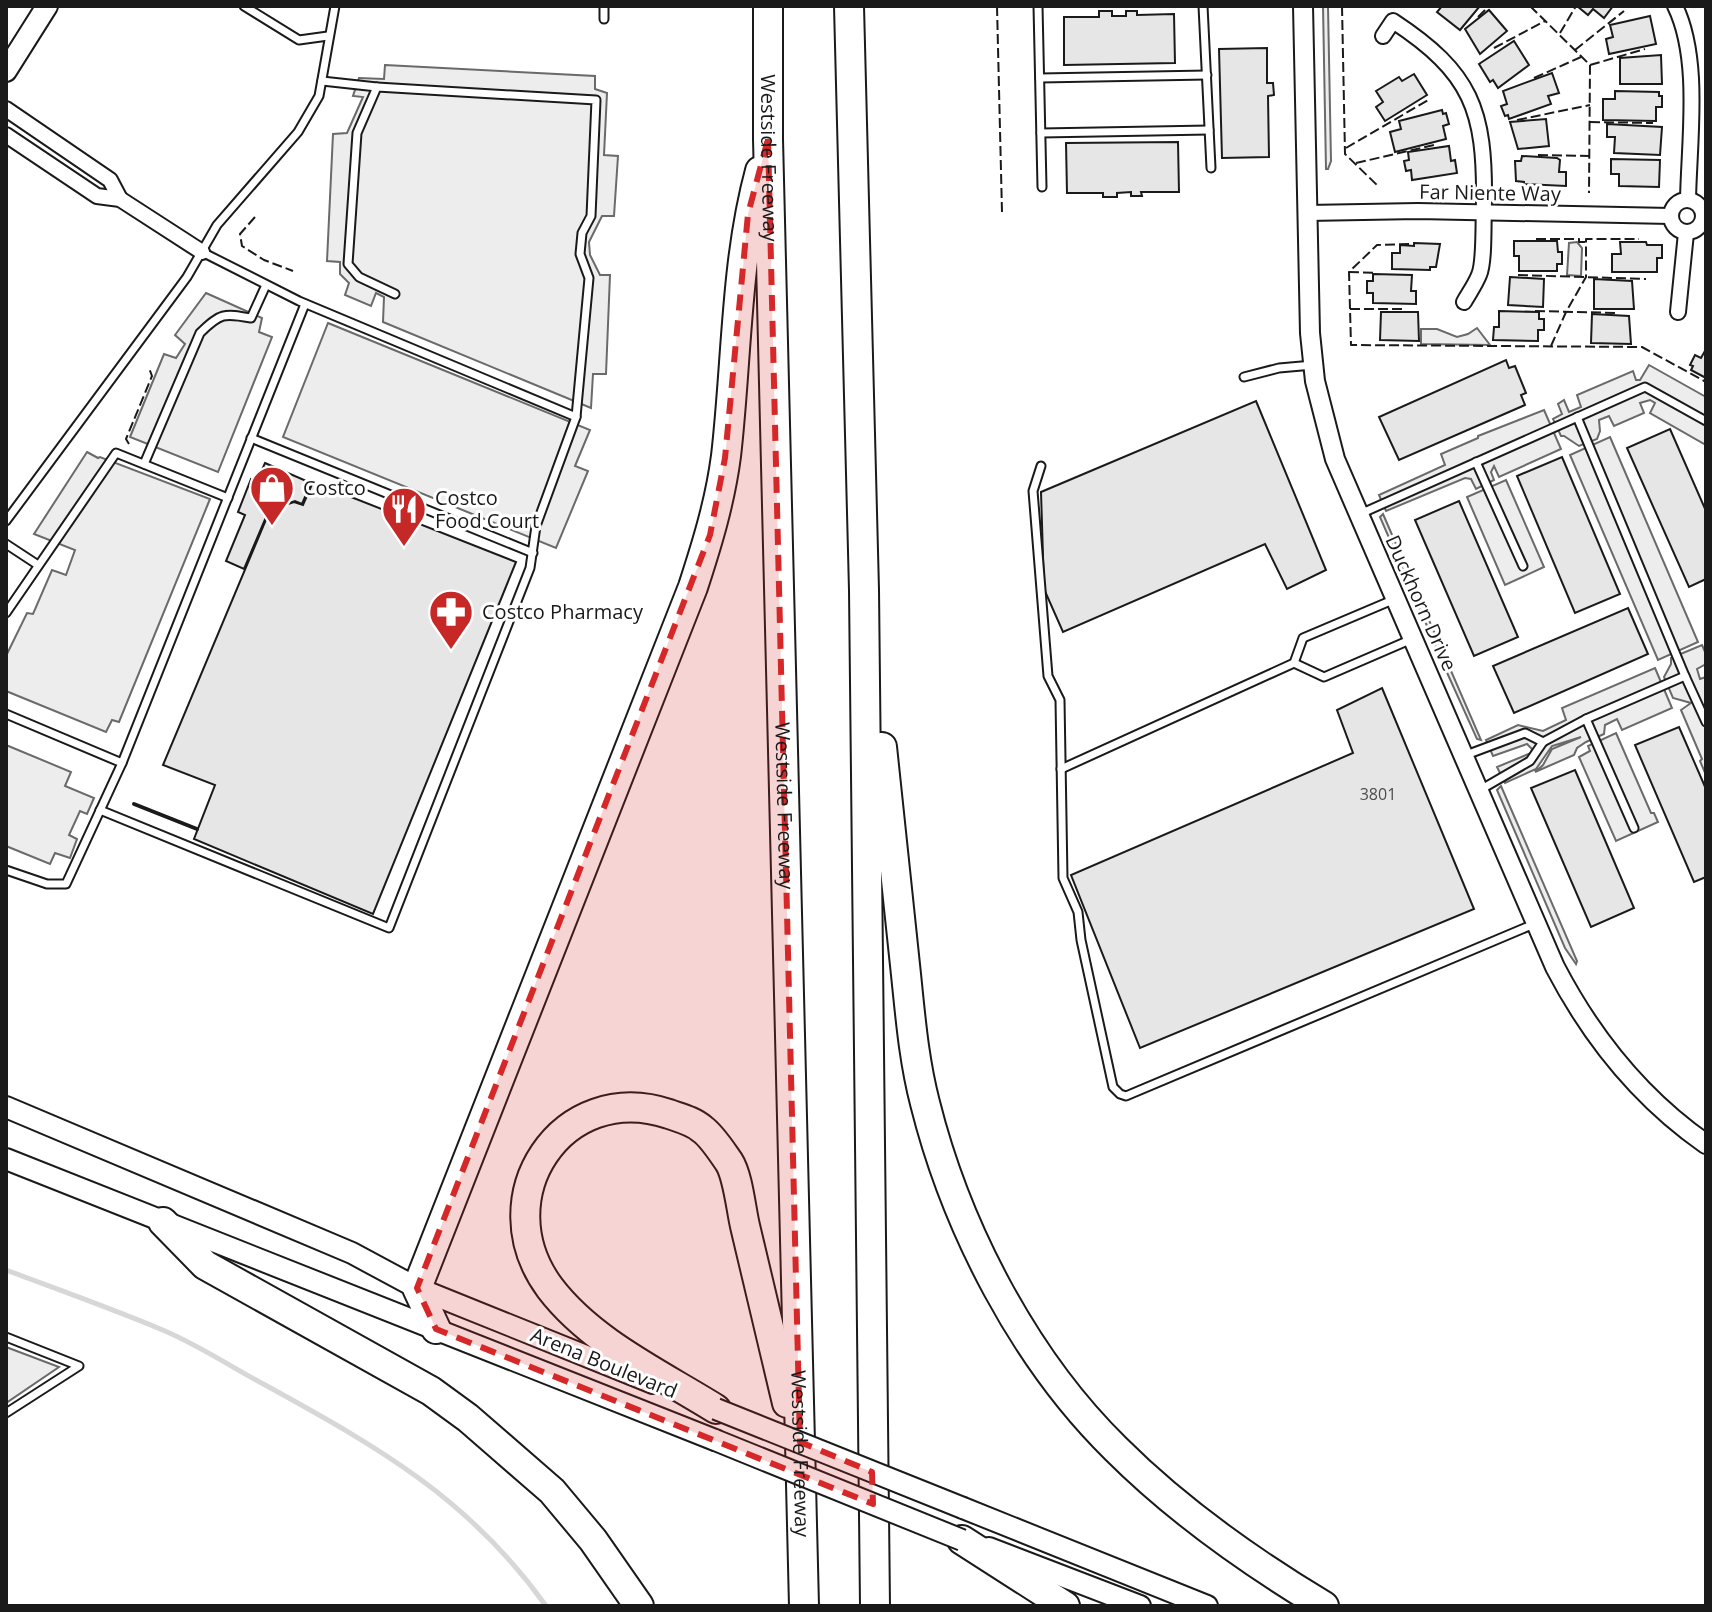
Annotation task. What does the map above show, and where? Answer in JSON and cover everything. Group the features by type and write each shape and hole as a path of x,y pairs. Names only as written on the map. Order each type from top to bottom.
{"highway":[{"name":"Westside Freeway","path":"768,6 768,139 804,1606"},
{"path":"849,6 864,590 875,1606"},
{"path":"436,1329 417,1288 693,587 710,535 725,458 748,214 768,139"},
{"path":"864,590 916,1062 935,1137 973,1241 1039,1356 1114,1447 1155,1486 1227,1544 1324,1606"},
{"path":"716,1409 613,1344 574,1314 550,1288 530,1249 525,1231 524,1205 532,1176 548,1148 580,1122 617,1109 654,1109 703,1129 731,1165 800,1459"},
{"path":"163,1222 205,1265 431,1391 468,1418 552,1491 593,1540 639,1606"},
{"path":"872,1487 891,1606"},
{"path":"962,1540 1065,1606"}],"main road":[{"path":"6,71 47,6"},
{"name":"Arena Boulevard","path":"6,1107 352,1253 417,1288 1207,1606"},
{"name":"Arena Boulevard","path":"6,1159 962,1540 1010,1555 1140,1606"}],"street":[{"name":"Duckhorn Drive","path":"1303,6 1310,333 1325,428 1358,515 1570,996 1608,1051 1652,1101 1706,1144"},
{"path":"1675,6 1685,31 1690,58 1688,200"},
{"path":"1383,36 1393,21 1429,46 1460,80 1479,122 1483,141 1484,212 1481,273 1464,302"},
{"path":"6,109 110,180 120,199"},
{"path":"6,135 97,196 120,199 202,252"},
{"path":"1688,200 1699,205 1705,217 1697,229 1686,233 1676,227 1671,216 1676,205 1688,200"},
{"name":"Far Niente Way","path":"1307,213 1484,212 1671,216"},
{"path":"1678,312 1686,233"}],"lane":[{"path":"244,6 299,40 328,36"},
{"path":"258,15 262,6"},
{"path":"6,521 187,277 217,225 298,132 319,96 335,6"},
{"path":"604,6 604,19"},
{"path":"1038,6 1042,187"},
{"path":"1203,6 1211,168"},
{"path":"1040,78 1207,75"},
{"path":"100,810 389,928 530,568 536,526 576,417 589,278 580,254 582,233 591,216 596,100 322,81"},
{"path":"377,87 357,133 348,264 359,277 395,294"},
{"path":"1041,133 1209,130"},
{"path":"202,252 305,304 576,417"},
{"path":"144,464 200,333 216,317 233,315 251,318 266,285"},
{"path":"6,870 47,884 66,884 122,763 305,304"},
{"path":"1244,377 1279,368 1313,365"},
{"path":"1358,515 1645,387 1706,421"},
{"path":"1577,417 1706,722"},
{"path":"251,438 533,553"},
{"path":"6,613 116,453 228,498"},
{"path":"1476,462 1523,566"},
{"path":"1041,466 1033,491 1048,676 1060,700 1063,878 1078,912 1081,940 1113,1087 1120,1094 1126,1096 1536,923"},
{"path":"6,544 38,565"},
{"path":"1061,769 1294,663 1303,638 1395,599"},
{"path":"1294,663 1324,677 1412,639"},
{"path":"1479,791 1530,761 1543,742 1586,719 1685,676"},
{"path":"6,714 122,763"},
{"path":"1586,719 1634,828"},
{"path":"1463,756 1525,733 1543,742"},
{"path":"6,1337 79,1366 6,1413"}],"highlighted area":[{"path":"768,139 800,1442 872,1472 873,1504 436,1329 417,1288 710,535 725,458 748,214"}],"shaded area":[{"path":"1323,6 1328,6 1331,161 1328,169 1326,169"},
{"path":"385,65 595,76 595,89 607,93 604,155 618,156 614,216 602,216 589,242 590,255 600,275 610,275 606,374 593,374 591,408 383,322 384,297 376,293 371,306 345,295 349,283 340,274 340,262 327,261 333,134 347,133 363,97 353,96 359,78 384,79"},
{"path":"1577,242 1582,248 1581,276 1567,275 1569,243"},
{"path":"206,293 262,318 259,332 272,337 218,472 130,437 164,354 176,358 185,344 175,335"},
{"path":"328,323 590,430 575,466 588,471 556,548 283,437"},
{"path":"1477,328 1490,345 1421,344 1421,329 1437,329 1457,337"},
{"path":"1649,365 1706,397 1706,445 1650,413 1655,403 1650,400 1640,403 1644,413 1614,426 1609,416 1599,420 1597,439 1579,446 1561,436 1553,419 1562,414 1558,404 1564,400 1569,412 1581,407 1577,395 1633,371 1636,380 1640,380"},
{"path":"1544,410 1561,449 1499,477 1494,466 1491,472 1494,480 1476,489 1471,479 1465,478 1386,511 1379,495 1445,465 1441,454"},
{"path":"1610,437 1698,642 1658,660 1570,455"},
{"path":"87,452 210,499 119,722 112,720 106,732 6,691 6,656 27,613 33,614 52,570 66,575 75,550 34,534"},
{"path":"1506,480 1544,567 1505,585 1467,497"},
{"path":"1383,514 1481,740 1477,739 1449,677 1380,517"},
{"path":"1702,645 1706,664 1697,669 1700,679 1706,677 1706,775 1681,710 1691,703 1673,698 1664,677 1671,658"},
{"path":"1655,668 1672,708 1622,730 1617,719 1605,725 1604,734 1577,748 1574,755 1535,772 1552,749 1581,737 1552,746 1536,769 1505,783 1497,767 1531,753 1532,749 1527,744 1493,756 1486,740 1518,725 1543,731 1566,720 1562,708"},
{"path":"1616,733 1651,813 1658,822 1616,841 1579,757 1590,751 1588,746"},
{"path":"6,745 71,772 65,786 94,798 87,814 80,811 69,835 77,839 70,858 55,853 50,864 6,846"},
{"path":"1501,786 1576,964 1565,948 1497,790"},
{"path":"6,1347 59,1367 6,1403"}],"building":[{"path":"1442,6 1480,6 1460,30 1437,12"},
{"path":"1577,6 1613,6 1604,18 1593,9 1588,15"},
{"path":"1489,10 1507,31 1480,54 1465,29"},
{"path":"1099,11 1112,11 1112,16 1126,16 1126,11 1137,11 1137,15 1174,14 1175,63 1064,65 1064,17 1099,17"},
{"path":"1650,16 1656,44 1609,54 1606,39 1613,37 1610,25"},
{"path":"1514,41 1529,65 1498,88 1493,80 1490,82 1479,64"},
{"path":"1267,48 1267,83 1273,83 1274,95 1268,96 1269,157 1222,158 1219,49"},
{"path":"1661,55 1662,84 1620,84 1620,58"},
{"path":"1552,73 1559,93 1548,96 1551,104 1509,119 1508,115 1505,116 1501,106 1507,104 1503,91"},
{"path":"1414,74 1427,95 1385,121 1376,107 1383,102 1376,91 1399,77 1402,81"},
{"path":"1615,91 1659,92 1662,107 1656,107 1656,121 1603,120 1603,99 1615,99"},
{"path":"1442,110 1449,124 1443,126 1446,139 1395,152 1390,132 1401,129 1399,121"},
{"path":"1546,119 1549,146 1518,149 1510,122"},
{"path":"1607,124 1662,127 1660,155 1614,153 1615,137 1607,137"},
{"path":"1178,142 1179,192 1141,192 1142,196 1131,196 1131,192 1117,193 1117,197 1103,197 1103,193 1067,193 1066,143"},
{"path":"1449,146 1457,173 1412,180 1411,170 1406,171 1404,161 1409,160 1408,152"},
{"path":"1522,156 1560,160 1559,172 1566,172 1566,186 1516,181 1515,161 1521,161"},
{"path":"1611,159 1660,160 1659,187 1619,186 1619,174 1611,174"},
{"path":"1514,241 1557,241 1558,252 1562,252 1562,264 1557,264 1557,271 1519,271 1519,256 1514,256"},
{"path":"1620,242 1662,245 1662,258 1657,258 1657,272 1612,272 1612,254 1621,254"},
{"path":"1414,243 1440,244 1436,267 1430,267 1430,270 1392,269 1392,253 1400,253 1400,245 1414,246"},
{"path":"1373,274 1412,275 1411,291 1416,291 1416,304 1373,303 1373,293 1367,293 1367,281 1373,281"},
{"path":"1510,277 1544,279 1543,307 1508,305"},
{"path":"1594,279 1632,281 1634,309 1594,309"},
{"path":"1499,311 1539,312 1539,319 1544,319 1544,330 1538,330 1538,341 1493,340 1494,327 1499,327"},
{"path":"1381,312 1418,312 1419,341 1380,340"},
{"path":"1592,314 1629,316 1631,344 1591,343"},
{"path":"1706,349 1706,378 1691,370 1693,366 1690,365 1695,355 1701,358"},
{"path":"1506,360 1509,368 1515,366 1526,393 1521,395 1525,405 1399,460 1379,417"},
{"path":"1256,401 1326,570 1287,589 1265,544 1063,632 1044,589 1041,492"},
{"path":"1670,429 1706,511 1706,579 1689,587 1627,448"},
{"path":"1562,457 1620,594 1575,613 1517,476"},
{"path":"265,463 311,483 302,504 295,501 269,510 244,569 226,561 245,515 238,512 251,479 257,481"},
{"path":"313,482 516,562 373,914 194,839 215,785 163,765 270,510 294,502 303,505"},
{"path":"1459,501 1518,637 1474,656 1415,520"},
{"path":"1628,608 1648,654 1514,713 1493,666"},
{"path":"1382,688 1474,909 1140,1048 1071,875 1353,753 1337,710"},
{"path":"1679,727 1706,789 1706,877 1694,882 1635,745"},
{"path":"1575,770 1634,908 1591,927 1531,788"}],"waterway":[{"path":"6,1270 178,1337 384,1454 454,1505 486,1535 546,1606"}],"fence":[{"path":"997,6 1002,212"},
{"path":"1342,6 1345,154 1378,186"},
{"path":"1478,17 1489,6"},
{"path":"1530,6 1590,65 1589,193"},
{"path":"1560,33 1576,6"},
{"path":"1575,50 1624,11"},
{"path":"1494,48 1545,21"},
{"path":"1590,65 1645,49"},
{"path":"1534,78 1581,57"},
{"path":"1346,148 1430,99"},
{"path":"1517,120 1590,105"},
{"path":"1590,122 1653,123"},
{"path":"1356,163 1434,145"},
{"path":"1538,155 1589,156"},
{"path":"255,217 240,234 242,246 264,260 293,271"},
{"path":"1536,239 1579,239 1579,242 1586,242"},
{"path":"1551,346 1586,277 1586,239 1639,239"},
{"path":"1409,244 1377,245 1349,272 1351,345 1642,347 1706,382"},
{"path":"1349,272 1377,273"},
{"path":"1518,275 1646,279"},
{"path":"1350,309 1405,309"},
{"path":"1535,311 1619,313"},
{"path":"129,444 126,439 152,376 149,368"}],"wall":[{"path":"134,804 197,829"}],"place":[{"name":"Costco","path":"272,527"},
{"name":"Costco Food Court","path":"404,548"},
{"name":"Costco Pharmacy","path":"451,651"}]}
